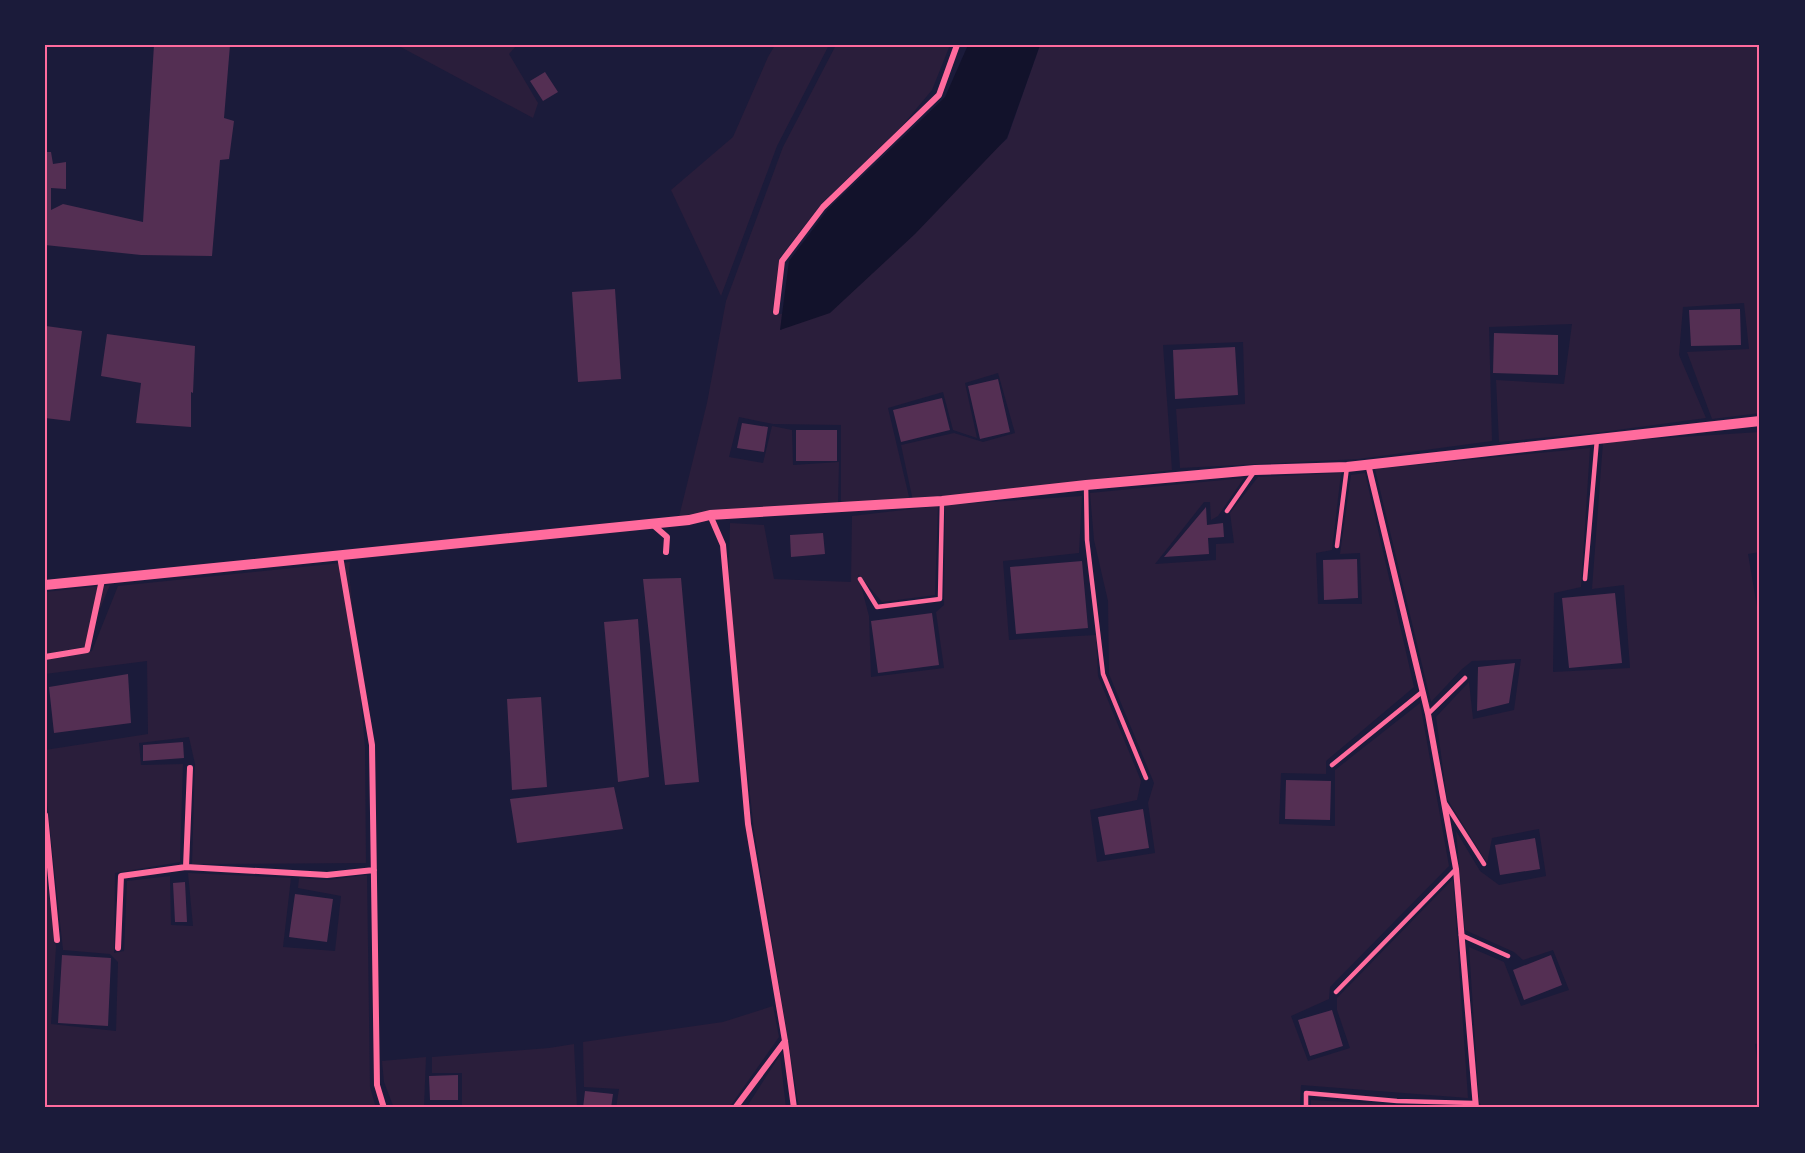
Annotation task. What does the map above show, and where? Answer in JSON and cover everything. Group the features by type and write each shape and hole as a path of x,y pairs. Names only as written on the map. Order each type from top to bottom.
{"street":[{"path":"776,312 782,261 823,207 939,94 957,45"},
{"path":"45,585 340,556 710,515 942,501 1255,470 1347,467 1760,421"},
{"path":"1368,464 1428,714 1456,869 1475,1105"},
{"path":"710,515 723,545 748,824 785,1041 794,1108"},
{"path":"652,523 667,537 666,552"},
{"path":"340,556 372,745 377,1085 384,1108"},
{"path":"45,657 87,650 102,580"},
{"path":"186,867 190,768"},
{"path":"45,815 57,940"},
{"path":"118,948 121,876 186,867 327,875 374,870"},
{"path":"735,1108 785,1041"}],"lane":[{"path":"1585,579 1597,439"},
{"path":"1337,546 1347,467"},
{"path":"1227,511 1255,470"},
{"path":"1086,485 1087,540 1103,674 1146,778"},
{"path":"860,579 877,607 940,599 942,501"},
{"path":"1428,714 1465,678"},
{"path":"1332,765 1422,692"},
{"path":"1444,801 1484,864"},
{"path":"1336,992 1456,869"},
{"path":"1461,936 1508,956"},
{"path":"1306,1108 1306,1093 1475,1105"}],"shaded area":[{"path":"397,45 517,45 509,54 538,103 533,118"},
{"path":"775,45 829,45 777,146 721,296 671,190 733,137"},
{"path":"836,45 950,45 932,90 902,126 821,204 779,259 772,314 782,314 781,330 1007,139 1040,45 1760,45 1760,413 1712,419 1687,352 1749,349 1744,303 1683,307 1679,355 1706,418 1602,432 1499,442 1496,380 1564,384 1572,324 1489,327 1492,441 1358,459 1180,468 1176,409 1245,404 1243,342 1163,345 1172,470 913,501 901,445 954,433 983,442 1015,433 998,373 965,383 977,438 953,430 943,392 888,408 910,501 841,506 841,425 773,424 739,417 729,457 763,463 772,426 792,430 793,465 839,462 838,503 678,521 707,403 726,301 783,147"},
{"path":"968,45 1040,45 1007,138 915,234 830,313 780,330 789,261 828,209 945,97"},
{"path":"1760,432 1760,552 1748,554 1760,624 1760,1043 1755,1044 1760,1082 1760,1108 1482,1108 1479,1101 1469,947 1504,962 1521,1006 1569,990 1553,950 1523,960 1514,952 1465,930 1456,831 1480,871 1499,885 1546,876 1539,829 1492,838 1487,863 1447,799 1436,717 1469,682 1473,719 1514,710 1521,659 1472,661 1431,702 1375,469 1590,448 1581,587 1554,593 1553,672 1630,668 1624,585 1592,589 1603,442"},
{"path":"1341,473 1332,550 1316,553 1318,604 1362,604 1360,553 1340,554 1351,475 1365,473 1414,687 1326,761 1326,774 1281,773 1279,824 1335,826 1335,770 1420,703 1449,866 1330,987 1329,999 1291,1016 1308,1061 1350,1048 1337,1010 1337,998 1453,879 1468,1098 1301,1085 1300,1108 799,1108 754,830 728,601 730,523 764,525 774,579 851,582 852,516 938,506 935,595 882,602 858,574 869,616 871,677 944,668 936,612 944,605 945,505 1082,496 1079,553 1003,561 1009,640 1096,635 1098,676 1141,781 1137,800 1090,810 1097,862 1155,853 1148,803 1154,783 1109,674 1108,601 1094,540 1090,493 1244,478 1218,516 1211,520 1210,502 1204,502 1155,564 1216,560 1216,544 1234,543 1230,513 1258,477"},
{"path":"350,562 365,747 366,863 192,864 195,764 189,737 139,743 141,765 183,764 180,862 115,873 114,953 124,951 127,881 170,876 171,925 193,926 188,873 291,878 283,947 335,951 341,896 298,888 299,878 328,880 367,875 370,1087 376,1108 45,1108 45,864 56,947 51,1024 116,1031 118,962 110,954 63,950 45,782 45,750 148,734 147,661 45,674 46,660 92,651 118,586"},
{"path":"110,585 84,647 45,654 45,592"},
{"path":"773,1006 779,1037 729,1108 616,1108 619,1089 584,1087 583,1042 723,1022"},
{"path":"574,1044 577,1108 394,1108 384,1082 382,1061 426,1057 424,1107 462,1106 462,1073 432,1073 432,1057"},
{"path":"780,1055 786,1108 746,1108"},
{"path":"1311,1100 1456,1108 1311,1108"}],"building":[{"path":"154,45 230,45 224,118 234,121 229,159 220,160 212,256 141,255 45,245 45,152 51,152 53,164 66,162 66,189 51,188 51,210 63,204 143,222"},
{"path":"545,72 558,92 543,101 530,81"},
{"path":"615,289 621,379 578,382 572,292"},
{"path":"1740,309 1741,345 1691,346 1689,310"},
{"path":"46,326 82,331 70,421 45,418"},
{"path":"1494,333 1558,335 1558,375 1493,373"},
{"path":"107,334 195,346 191,427 136,423 141,383 101,376"},
{"path":"1235,347 1238,395 1175,399 1173,350"},
{"path":"998,379 1010,432 980,439 968,386"},
{"path":"942,398 950,430 901,442 893,410"},
{"path":"742,423 768,427 764,452 737,448"},
{"path":"796,430 837,430 837,461 796,461"},
{"path":"1206,507 1207,525 1223,523 1224,537 1208,538 1209,554 1164,557"},
{"path":"823,533 825,554 791,557 790,535"},
{"path":"1357,559 1358,598 1324,600 1323,560"},
{"path":"1082,561 1088,628 1016,634 1010,567"},
{"path":"681,578 699,782 665,785 643,579"},
{"path":"1615,593 1622,663 1569,668 1562,598"},
{"path":"932,613 939,665 878,673 871,621"},
{"path":"638,619 649,777 618,782 604,622"},
{"path":"1515,663 1509,703 1477,711 1478,667"},
{"path":"128,674 131,723 54,733 49,687"},
{"path":"541,697 547,787 512,790 507,699"},
{"path":"183,742 184,758 143,761 143,745"},
{"path":"1286,780 1331,781 1330,820 1285,819"},
{"path":"614,787 623,829 517,843 510,799"},
{"path":"1143,809 1149,848 1105,855 1098,817"},
{"path":"1535,838 1540,869 1500,875 1495,845"},
{"path":"185,882 187,922 175,922 173,883"},
{"path":"295,894 333,899 327,942 289,937"},
{"path":"62,955 111,958 108,1026 58,1023"},
{"path":"1551,955 1562,985 1524,1000 1513,970"},
{"path":"1332,1010 1343,1046 1310,1056 1298,1020"},
{"path":"458,1075 458,1100 430,1100 429,1076"},
{"path":"585,1091 613,1094 611,1108 583,1108"}]}
